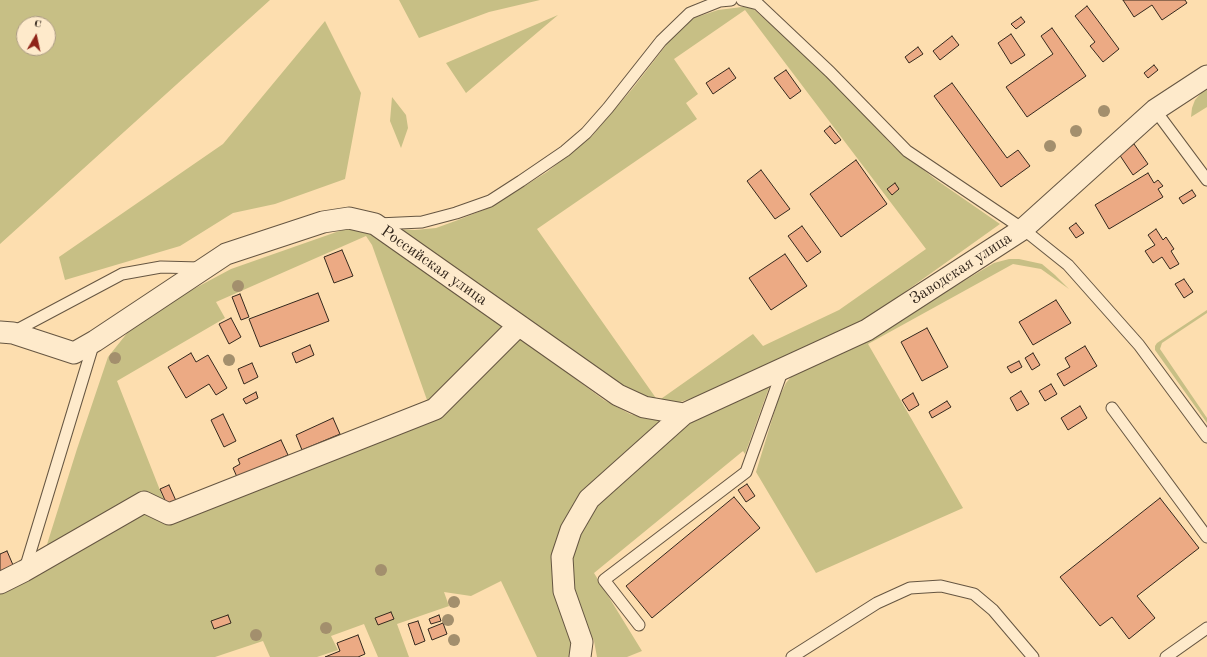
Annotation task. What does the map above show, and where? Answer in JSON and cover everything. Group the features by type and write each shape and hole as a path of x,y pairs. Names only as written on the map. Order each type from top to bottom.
{"street":[{"name":"Заводская улица","path":"580,657 582,642 564,591 562,557 571,530 590,499 684,414 867,330 1023,229 1155,110 1207,76"},
{"name":"Российская улица","path":"6,332 74,353 226,254 323,222 349,218 375,224 618,395 644,407 684,414"},
{"path":"0,583 24,571 144,502 169,514 435,409 518,326"}],"lane":[{"path":"375,224 422,222 456,213 490,201 542,168 586,132 608,108 661,41 702,0"},
{"path":"690,13 720,1 731,0"},
{"path":"742,0 758,4 830,72 907,151 1023,229 1068,265 1139,345 1207,437"},
{"path":"1155,110 1207,180"},
{"path":"6,332 122,274 161,267 205,268"},
{"path":"24,571 94,341"},
{"path":"639,625 604,580 746,472 783,369"},
{"path":"1112,408 1207,537"},
{"path":"792,657 877,602 910,588 941,586 974,594 993,610 1033,657"},
{"path":"1166,657 1207,628"}],"shaded area":[{"path":"0,0 270,0 0,244"},
{"path":"399,0 540,0 489,12 419,38"},
{"path":"750,6 830,77 892,145 935,179 1000,224 871,316 730,386 677,403 662,404 647,402 630,396 613,386 394,229 415,230 436,228 458,220 491,207 547,172 592,136 633,88 677,31 694,18 718,10","holes":["745,10 926,249 839,310 763,346 753,334 658,401 537,229 697,119 686,103 698,94 674,59"]},
{"path":"558,15 466,93 446,63"},
{"path":"325,21 361,93 345,179 275,204 233,213 180,246 65,280 59,257 223,144"},
{"path":"1207,88 1207,107 1191,117 1195,100"},
{"path":"392,97 406,115 408,128 401,148 390,121"},
{"path":"345,229 364,231 389,241 604,400 630,414 648,419 670,419 562,530 576,641 572,657 537,657 501,581 471,596 444,592 449,606 397,624 409,657 378,657 364,624 331,636 338,650 317,657 270,657 263,641 215,657 0,657 0,591 38,573 108,357 132,327 160,307 231,269","holes":["366,236 372,245 427,400 167,508 117,381 225,318 216,302"]},
{"path":"1009,259 1019,259 1042,264 1069,289 1041,269 1013,264 868,344 963,508 816,573 756,472 778,400 786,383 795,372 865,340 994,263"},
{"path":"1207,310 1207,313 1162,343 1160,349 1207,418 1207,423 1155,350 1155,346 1157,343"},
{"path":"771,382 745,454 743,451 594,573 642,651 627,657 597,657 594,641 576,602 568,573 576,534 596,503 694,415"}],"building":[{"path":"1123,0 1185,0 1187,3 1162,20 1152,5 1134,17"},
{"path":"1087,6 1119,49 1103,62 1090,46 1095,42 1075,16"},
{"path":"1021,17 1025,22 1016,29 1011,24"},
{"path":"1052,28 1086,76 1027,117 1006,87 1053,54 1041,36"},
{"path":"1011,34 1025,55 1011,64 998,43"},
{"path":"952,36 959,45 940,60 933,51"},
{"path":"918,47 923,54 909,63 905,57"},
{"path":"1154,65 1158,70 1148,78 1144,73"},
{"path":"729,68 736,78 713,94 706,83"},
{"path":"786,70 801,91 790,99 774,78"},
{"path":"952,83 1007,158 1018,150 1030,166 1001,187 934,96"},
{"path":"830,126 841,140 835,144 824,131"},
{"path":"1134,144 1148,164 1133,175 1119,154"},
{"path":"856,160 887,204 841,237 810,194"},
{"path":"761,170 790,209 775,219 747,181"},
{"path":"1148,173 1154,183 1158,180 1163,186 1158,189 1163,197 1109,229 1095,205"},
{"path":"895,183 899,189 892,195 887,189"},
{"path":"1192,190 1196,196 1183,204 1179,198"},
{"path":"1076,223 1084,233 1076,238 1069,228"},
{"path":"802,226 821,252 807,262 788,236"},
{"path":"1156,229 1163,240 1166,237 1174,249 1171,251 1179,264 1170,269 1162,257 1153,263 1145,251 1155,245 1148,235"},
{"path":"342,250 353,276 334,283 324,257"},
{"path":"785,254 807,286 771,310 749,278"},
{"path":"1184,279 1193,292 1184,298 1175,284"},
{"path":"318,293 329,321 260,347 249,319"},
{"path":"240,294 249,317 241,320 232,297"},
{"path":"1056,300 1071,323 1033,345 1019,322"},
{"path":"231,318 241,337 229,344 219,324"},
{"path":"927,328 948,367 922,381 901,342"},
{"path":"310,345 314,355 296,363 292,353"},
{"path":"1085,346 1097,366 1064,386 1057,374 1070,367 1065,358"},
{"path":"191,353 196,362 208,355 227,388 216,395 209,384 186,398 168,367"},
{"path":"1033,353 1040,365 1032,370 1025,358"},
{"path":"1019,361 1022,367 1011,373 1007,367"},
{"path":"252,363 258,377 244,384 238,369"},
{"path":"1051,384 1057,394 1045,401 1039,391"},
{"path":"1021,391 1029,404 1017,411 1010,398"},
{"path":"256,392 258,398 246,404 243,399"},
{"path":"913,393 919,405 909,411 902,400"},
{"path":"947,401 951,407 932,418 929,412"},
{"path":"1080,406 1087,418 1068,430 1061,418"},
{"path":"223,414 236,441 224,447 211,420"},
{"path":"333,418 340,434 302,450 296,435"},
{"path":"281,440 288,455 237,477 233,468 240,464 238,459"},
{"path":"747,484 755,496 746,502 738,490"},
{"path":"169,485 177,503 168,507 160,489"},
{"path":"734,497 760,528 652,618 626,586"},
{"path":"1160,498 1199,548 1137,596 1155,618 1129,639 1112,617 1100,626 1060,577"},
{"path":"7,551 13,565 0,571 0,554"},
{"path":"391,612 394,619 378,625 375,618"},
{"path":"228,615 231,623 214,629 211,621"},
{"path":"439,615 441,621 431,624 429,619"},
{"path":"418,621 425,641 415,645 408,624"},
{"path":"443,623 447,634 432,640 428,629"},
{"path":"358,635 365,654 358,657 325,657 340,651 337,643"}]}
